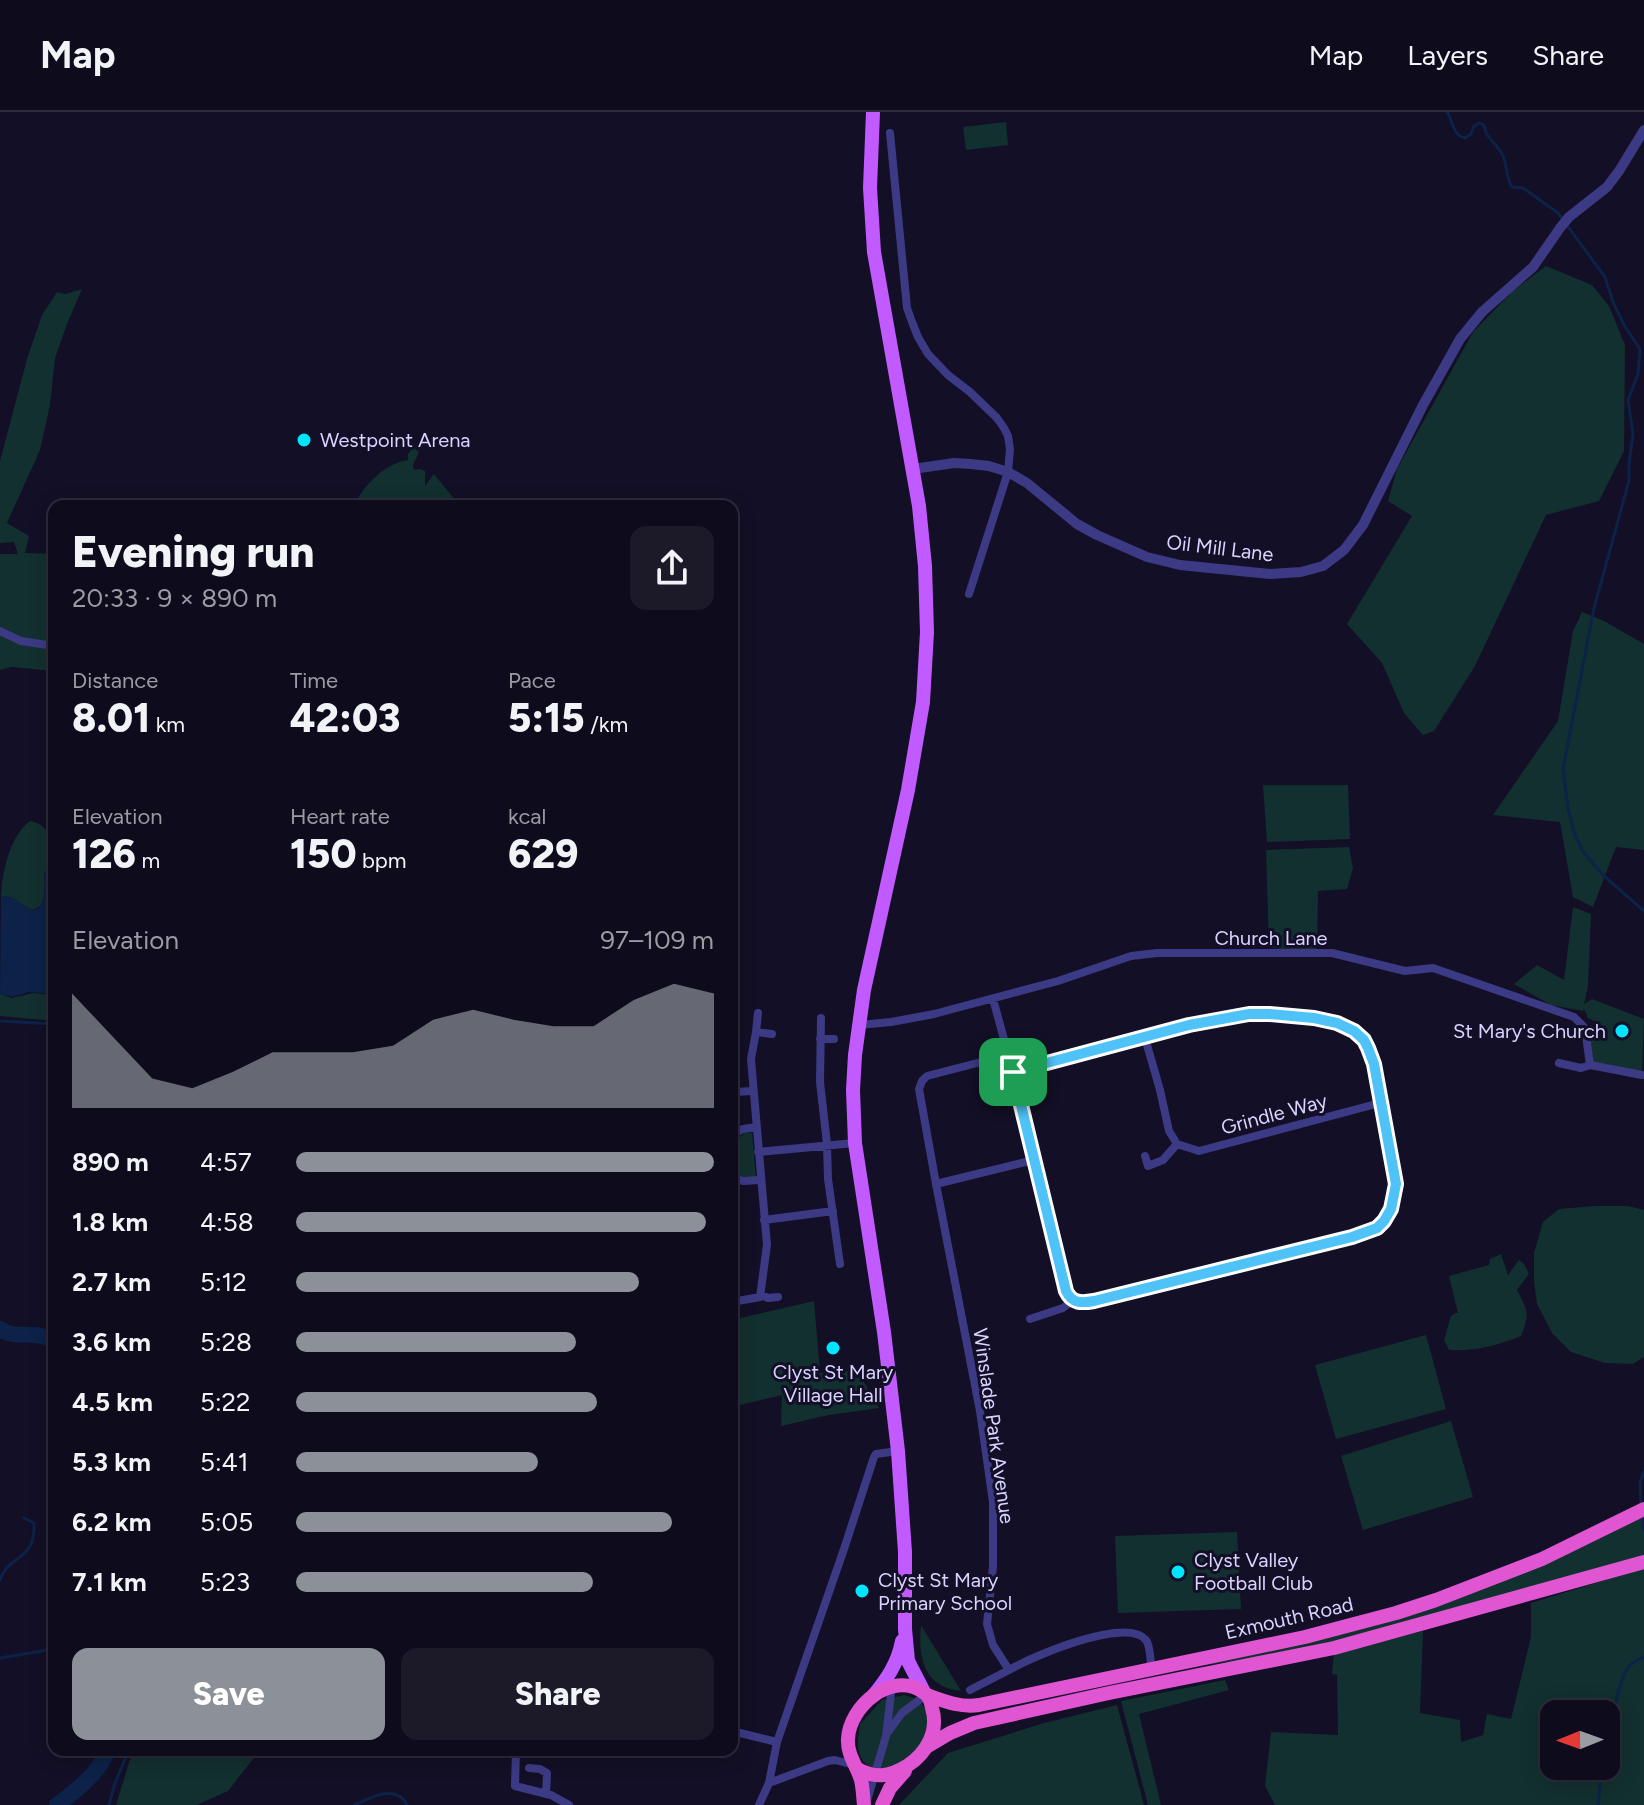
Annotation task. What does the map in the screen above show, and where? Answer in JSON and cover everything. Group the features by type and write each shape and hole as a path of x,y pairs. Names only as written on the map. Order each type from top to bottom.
{"highway":[{"name":"Exmouth Road","path":"892,1687 909,1686 955,1704 971,1706 1305,1637 1431,1602 1542,1559 1638,1513"},
{"name":"Exmouth Road","path":"928,1746 974,1723 1334,1648 1644,1562"},
{"path":"865,1805 861,1780 849,1753 847,1738 855,1715 863,1704 892,1687"},
{"path":"882,1805 890,1788 928,1746 935,1724 931,1702 925,1693"},
{"path":"855,1766 882,1777 914,1762"}],"main road":[{"path":"873,112 870,188 874,252 913,469 926,583 927,632 923,702 908,790 864,990 853,1090 855,1143 884,1332 898,1451 908,1661 925,1693"},
{"path":"872,1697 897,1660 905,1629"}],"street":[{"name":"Oil Mill Lane","path":"913,469 954,463 989,466 1008,472 1027,483 1077,524 1097,535 1147,557 1180,565 1245,573 1286,573 1323,566 1344,550 1363,525 1417,416 1460,339 1482,312 1533,267 1569,217 1607,187 1644,130"},
{"path":"890,133 907,308 912,322 928,354 988,409 1004,428 1010,449 1008,472 969,594"},
{"path":"0,631 21,641 48,645"},
{"name":"Church Lane","path":"859,1025 934,1014 1058,981 1131,956 1157,953 1332,953 1405,971 1433,968 1574,1017 1585,1028 1590,1065"},
{"path":"993,999 1066,1291 1073,1300 1094,1301 1352,1237 1377,1228 1391,1209 1396,1184 1374,1064 1364,1040 1346,1026 1314,1018 1249,1014 1189,1025 1013,1072"},
{"path":"738,1301 761,1295 767,1245 751,1059 758,1013"},
{"path":"821,1018 820,1082 828,1179 840,1264"},
{"path":"756,1032 772,1034"},
{"path":"1145,1038 1169,1131 1177,1144 1163,1160 1148,1169 1145,1156"},
{"path":"820,1039 834,1039"},
{"name":"Winslade Park Avenue","path":"1008,1055 927,1076 919,1089 980,1411 993,1502 993,1566 987,1624 993,1645 1009,1670"},
{"path":"1559,1063 1581,1068 1590,1065 1642,1075"},
{"path":"738,1092 753,1091"},
{"name":"Grindle Way","path":"1177,1144 1199,1151 1380,1103"},
{"path":"738,1132 756,1127"},
{"path":"758,1152 855,1143"},
{"path":"936,1184 1034,1160"},
{"path":"738,1179 760,1180"},
{"path":"764,1220 833,1211"},
{"path":"761,1295 778,1297"},
{"path":"1030,1319 1063,1308 1073,1300"},
{"path":"759,1805 769,1783 777,1742 874,1457 876,1454 898,1451"},
{"path":"970,1690 1049,1651 1107,1634 1139,1635 1146,1640 1155,1683"},
{"path":"865,1805 886,1736 897,1660"},
{"path":"886,1736 902,1713 925,1693"},
{"path":"738,1732 777,1742"},
{"path":"828,1761 847,1738"},
{"path":"516,1756 515,1786 546,1794 569,1805"},
{"path":"769,1783 828,1761 855,1766"},
{"path":"529,1768 547,1773 546,1794"}],"green space":[{"path":"1006,122 1008,145 966,150 963,127"},
{"path":"1546,266 1592,285 1609,306 1625,345 1624,451 1599,501 1546,515 1475,666 1434,731 1423,735 1404,713 1382,663 1347,624 1412,516 1388,501 1397,469 1473,332 1513,291"},
{"path":"82,289 55,358 50,405 40,450 7,523 29,536 25,553 48,554 48,670 12,667 0,670 0,554 18,554 14,542 0,543 0,461 42,315 57,292 65,294"},
{"path":"413,447 419,452 413,465 414,470 425,471 425,486 434,474 455,500 357,500 376,477 391,466 408,460"},
{"path":"1582,612 1644,644 1644,850 1616,847 1593,907 1573,897 1560,822 1493,815 1558,721 1573,631"},
{"path":"1263,785 1348,785 1350,839 1267,842"},
{"path":"30,821 38,823 48,833 45,891 41,906 32,910 1,896 5,866 12,845"},
{"path":"1349,847 1353,868 1347,889 1318,891 1317,951 1269,948 1266,850"},
{"path":"1573,907 1591,914 1588,987 1584,1004 1592,999 1644,1019 1642,1075 1591,1064 1591,1035 1596,1022 1588,1018 1584,1009 1551,1005 1514,984 1537,965 1564,980"},
{"path":"33,993 48,994 48,1020 0,1016 0,994 12,998"},
{"path":"746,1132 752,1133 756,1178 738,1175 738,1139"},
{"path":"1628,1206 1644,1210 1644,1357 1633,1364 1605,1363 1571,1352 1552,1333 1537,1304 1534,1253 1543,1222 1559,1209"},
{"path":"1501,1254 1508,1275 1519,1260 1529,1274 1517,1290 1526,1312 1521,1336 1486,1347 1449,1350 1444,1340 1451,1316 1458,1313 1449,1276 1489,1265 1490,1259"},
{"path":"814,1301 820,1373 857,1370 879,1408 781,1426 782,1395 738,1406 738,1319"},
{"path":"1426,1335 1446,1409 1336,1439 1315,1365"},
{"path":"1451,1421 1473,1497 1363,1530 1341,1456"},
{"path":"1644,1514 1644,1558 1300,1652 1185,1668 1337,1634"},
{"name":"Clyst Valley Football Club","path":"1237,1532 1241,1609 1118,1613 1115,1536"},
{"path":"1644,1568 1644,1805 1275,1805 1265,1786 1271,1732 1338,1735 1337,1675 1332,1674 1334,1652 1423,1631 1420,1713 1460,1720 1461,1742 1483,1735 1487,1714 1511,1719 1531,1637 1531,1603"},
{"path":"921,1625 961,1691 938,1684 931,1677 922,1659"},
{"path":"1225,1680 1229,1690 1139,1714 1161,1805 1148,1805 1121,1701"},
{"path":"905,1695 916,1699 925,1710 927,1724 921,1745 912,1756 897,1765 879,1769 871,1767 860,1755 860,1724 882,1700"},
{"path":"1117,1705 1144,1805 899,1805 948,1753 1044,1723"},
{"path":"131,1756 255,1756 228,1791 197,1805 116,1805"}],"water":[{"path":"48,869 48,994 28,992 13,997 0,994 1,896 31,910 41,907 44,872"}],"waterway":[{"path":"1447,112 1455,131 1465,138 1474,126 1479,123 1484,125 1486,133 1504,158 1512,187 1523,188 1558,213 1605,277 1624,325 1640,349 1638,374 1628,400 1633,434 1629,481 1594,608 1563,769 1568,808 1582,850 1603,875 1644,911"},
{"path":"0,1021 48,1024"},
{"path":"0,1329 48,1339"},
{"path":"1641,1507 1640,1482 1644,1472"},
{"path":"1642,1514 1644,1530"},
{"path":"0,1580 9,1566 31,1545 34,1523 24,1518"},
{"path":"0,1658 48,1650"},
{"path":"1617,1700 1631,1664 1644,1657"},
{"path":"57,1805 93,1773 105,1756"},
{"path":"109,1805 127,1756"},
{"path":"1598,1805 1601,1780"},
{"path":"354,1805 390,1793 402,1798 407,1805"}],"place":[{"name":"Westpoint Arena","path":"304,440"},
{"name":"St Mary's Church","path":"1622,1031"},
{"name":"Clyst St Mary Village Hall","path":"833,1348"},
{"name":"Clyst Valley Football Club","path":"1178,1572"},
{"name":"Clyst St Mary Primary School","path":"862,1591"}],"route":[{"path":"1249,1014 1314,1018 1346,1026 1364,1040 1374,1064 1396,1184 1391,1209 1377,1228 1352,1237 1094,1301 1078,1302 1066,1291 1013,1072 1189,1025 1249,1014"}]}
